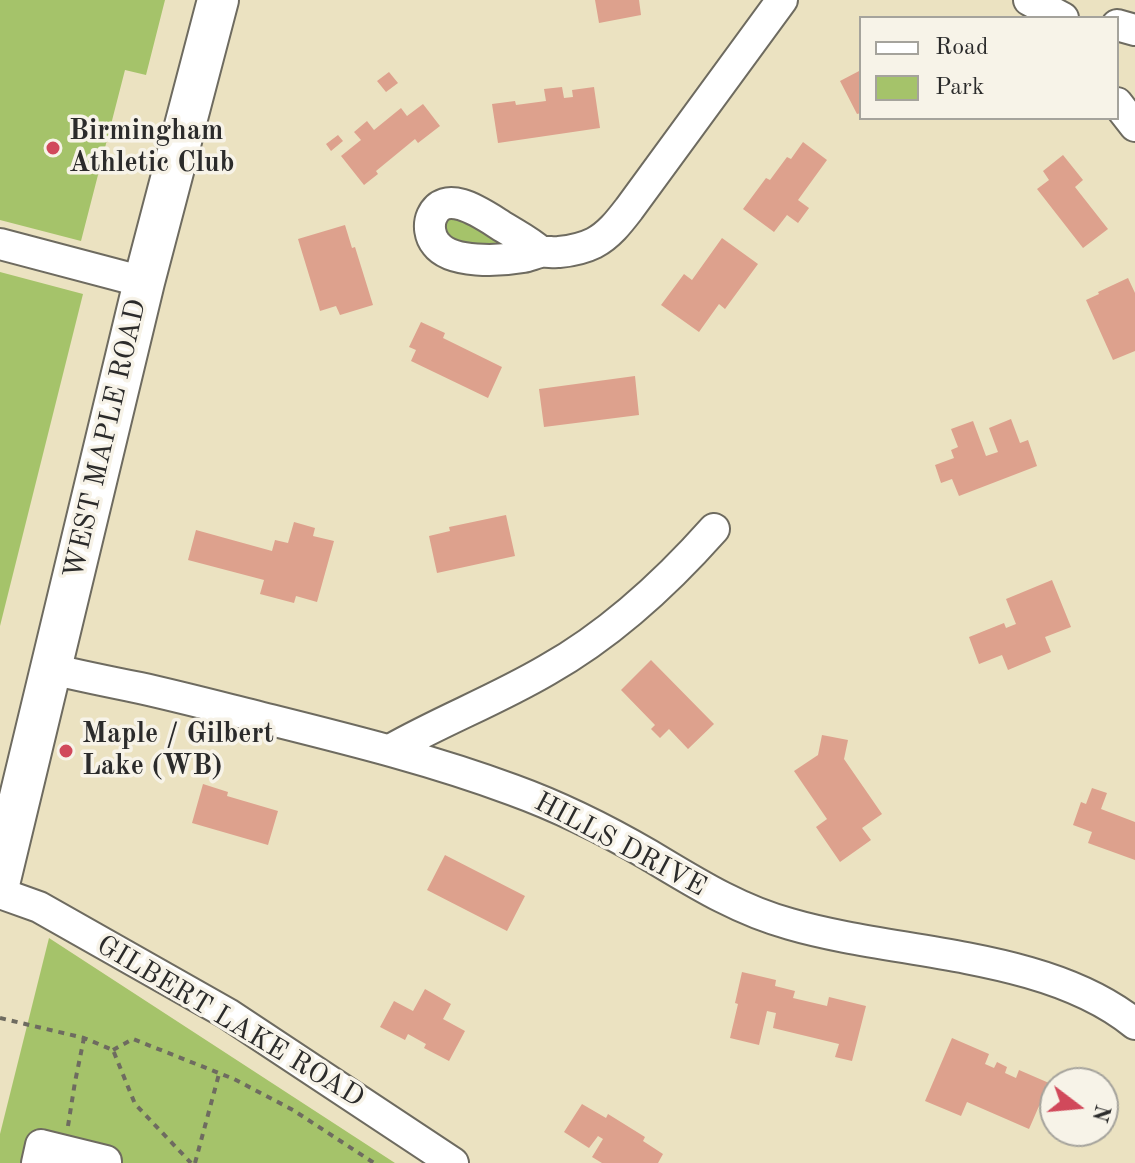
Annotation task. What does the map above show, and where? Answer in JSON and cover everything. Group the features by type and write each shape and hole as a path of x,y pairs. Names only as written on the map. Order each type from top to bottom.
{"main road":[{"name":"WEST MAPLE ROAD","path":"0,880 144,282 218,0"}],"street":[{"path":"541,252 559,252 593,244 614,228 782,0"},
{"path":"1029,0 1059,16"},
{"path":"1119,106 1135,126"},
{"path":"0,244 144,282"},
{"path":"390,750 425,730 479,707 572,655 637,606 714,529"},
{"name":"HILLS DRIVE","path":"51,669 141,688 390,750 514,790 614,836 745,909 802,927 1035,975 1073,987 1100,1000 1135,1024"},
{"name":"GILBERT LAKE ROAD","path":"0,893 39,907 228,1014 453,1163"},
{"path":"37,1163 41,1145 106,1163"}],"path":[{"path":"0,1018 84,1038 113,1050 135,1104 193,1163 219,1074"},
{"path":"65,1151 84,1038"},
{"path":"113,1050 133,1039 234,1079 293,1110 374,1163"}],"green space":[{"name":"Birmingham Athletic Club","path":"0,0 165,0 146,75 125,70 81,241 0,220"},
{"path":"456,215 513,245 454,245 439,224"},
{"path":"0,272 83,294 0,626"},
{"path":"49,938 395,1163 0,1163 0,1134"}],"building":[{"path":"595,0 639,0 641,15 599,23"},
{"path":"859,71 859,114 857,114 840,81"},
{"path":"389,72 398,83 386,92 377,81"},
{"path":"562,87 564,98 573,97 572,90 594,87 600,128 498,143 492,104 546,101 544,89"},
{"path":"423,104 440,126 418,143 415,139 364,185 341,156 361,140 354,132 367,121 374,130 401,108 407,116"},
{"path":"338,135 343,141 331,151 326,144"},
{"path":"803,142 827,160 798,200 809,208 798,223 787,215 774,232 743,209 766,178 770,180"},
{"path":"1063,155 1083,180 1075,187 1108,229 1083,248 1037,189 1049,180 1043,171"},
{"path":"345,225 373,305 340,315 336,306 320,311 298,239"},
{"path":"722,238 758,264 725,309 719,304 699,332 661,305 684,274 692,280"},
{"path":"1128,278 1135,293 1135,351 1113,360 1086,300"},
{"path":"421,322 445,333 443,338 502,367 488,398 411,361 416,350 409,347"},
{"path":"635,376 639,415 544,427 539,389"},
{"path":"1011,419 1020,443 1028,440 1037,466 959,496 952,479 941,483 935,465 954,458 951,450 958,447 951,429 973,421 986,456 998,452 989,428"},
{"path":"506,515 515,556 437,573 429,536 450,531 449,527"},
{"path":"294,522 315,528 313,536 334,541 317,602 296,596 294,603 260,594 264,580 188,560 196,530 272,551 275,540 288,543"},
{"path":"1052,580 1071,627 1045,637 1051,652 1008,670 1002,655 979,664 969,637 1004,623 1006,628 1016,624 1006,599"},
{"path":"651,660 714,724 688,749 669,729 660,738 651,729 655,725 621,690"},
{"path":"822,735 848,740 844,759 882,814 862,828 871,840 840,862 816,827 827,819 794,771 818,755"},
{"path":"203,784 228,792 227,796 278,811 268,845 192,823"},
{"path":"1092,788 1107,793 1101,809 1135,822 1135,860 1088,843 1092,832 1073,825 1081,802 1086,804"},
{"path":"445,855 525,896 507,931 427,890"},
{"path":"742,972 776,980 775,986 795,991 793,998 827,1006 829,997 866,1006 852,1061 835,1057 839,1044 773,1028 776,1013 767,1011 759,1045 730,1038"},
{"path":"425,989 451,1004 443,1019 465,1031 449,1061 424,1048 426,1044 408,1034 405,1040 380,1027 394,1001 413,1011"},
{"path":"952,1038 989,1054 985,1064 994,1068 997,1062 1007,1067 1005,1073 1016,1078 1019,1070 1039,1079 1039,1106 1029,1129 967,1102 961,1116 925,1101"},
{"path":"582,1104 606,1118 608,1114 645,1137 643,1141 663,1154 658,1163 602,1163 592,1157 603,1139 598,1136 589,1148 564,1132"}],"place":[{"name":"Birmingham Athletic Club","path":"53,148"},
{"name":"Maple / Gilbert Lake (WB)","path":"66,751"}]}
